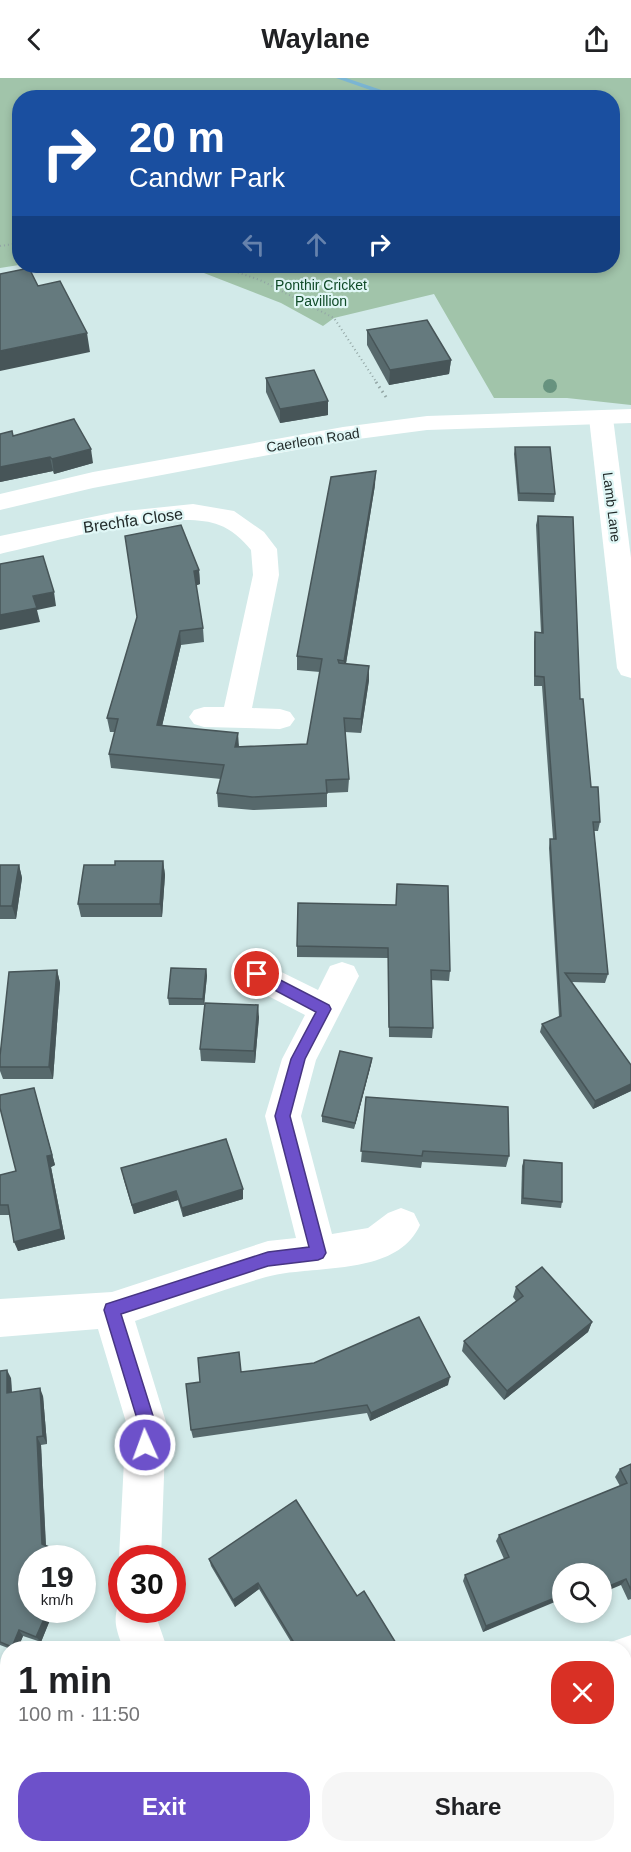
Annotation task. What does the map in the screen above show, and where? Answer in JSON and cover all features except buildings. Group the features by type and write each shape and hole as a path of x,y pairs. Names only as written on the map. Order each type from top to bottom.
{"street":[{"name":"Caerleon Road","path":"0,502 93,480 227,454 404,426 427,423 631,416"},
{"name":"Lamb Lane","path":"601,418 631,668"},
{"name":"Brechfa Close","path":"0,546 116,520 157,514 194,512 225,517 242,527 264,549 266,574 236,717"},
{"path":"204,717 280,718"},
{"path":"257,974 324,1009"},
{"path":"318,1253 283,1116 298,1059 342,976"},
{"path":"0,1318 112,1310 268,1259 365,1247 389,1237 401,1225"},
{"path":"112,1310 146,1422 141,1545"}],"path":[{"path":"240,273 260,280 334,318 404,426"}],"green space":[{"name":"Ponthir Cricket Pavillion","path":"0,78 631,78 631,405 567,398 494,398 434,294 334,318 323,326 281,303 204,273 620,273 620,90 12,90 12,266 0,268"}],"waterway":[{"path":"339,78 377,90"}],"route":[{"path":"145,1445 146,1422 112,1310 268,1259 318,1253 283,1116 298,1059 324,1009 257,974"}]}
